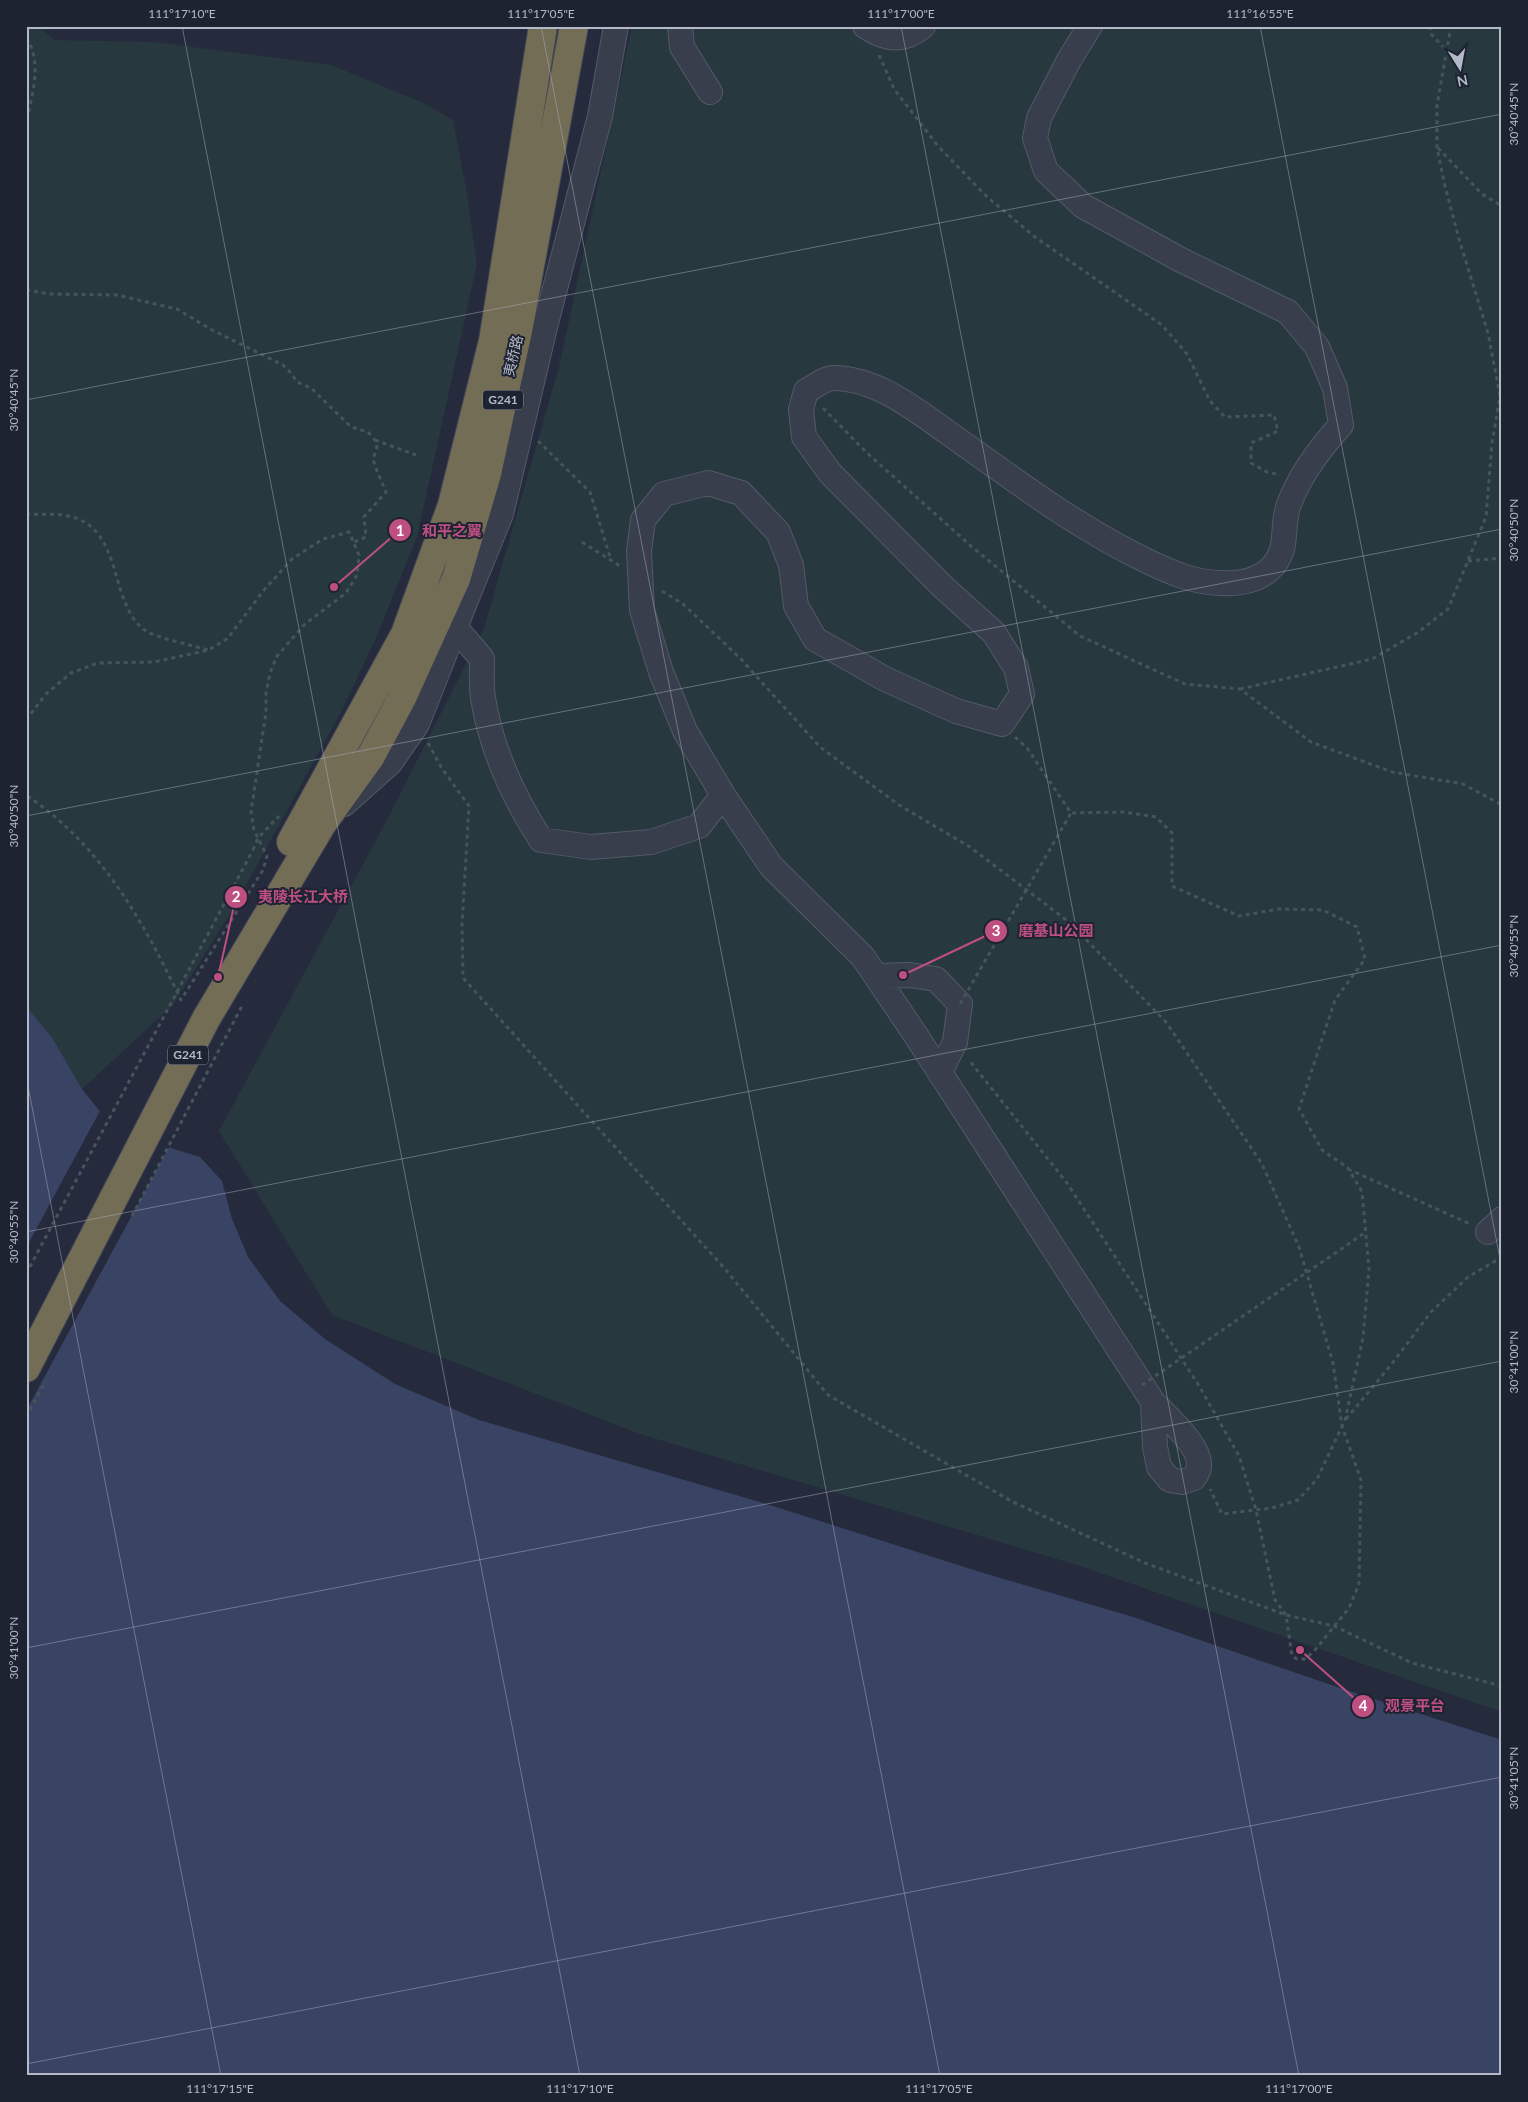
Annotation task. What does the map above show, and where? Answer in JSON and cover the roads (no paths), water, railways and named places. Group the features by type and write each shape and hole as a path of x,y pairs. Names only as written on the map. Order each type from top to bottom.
{"highway":[{"name":"夷桥路","path":"26,1335 348,736 405,634 452,504 493,341 543,26"},
{"name":"夷桥路","path":"322,824 371,756 402,698 456,579 487,474 519,326 574,26"},
{"name":"G241","path":"38,1371 206,1019 322,824"}],"street":[{"path":"322,824 390,763 417,724 501,514 545,327 600,116 616,26"},
{"path":"680,26 682,48 710,92"},
{"path":"865,27 890,39 912,36 923,26"},
{"path":"1090,26 1069,60 1039,118 1035,138 1046,171 1083,206 1181,260 1288,312 1317,347 1335,388 1341,425 1328,439 1300,481 1289,505 1283,550 1268,570 1241,584 1208,583 1175,574 1120,548 1056,509 898,397 854,380 831,378 806,391 801,409 804,437 830,473 942,586 994,633 1016,668 1022,694 1002,724 956,712 885,679 815,639 796,606 791,565 778,532 741,493 708,483 664,494 644,520 639,551 640,578 642,610 662,672 686,731 723,795 771,866 863,957 940,1072 1147,1393 1184,1435 1196,1452 1200,1468 1194,1478 1182,1482 1170,1480 1159,1467 1147,1393"},
{"path":"457,621 482,659 482,696 494,742 524,813 541,840 591,846 651,842 699,826 723,795"},
{"path":"876,976 910,975 936,979 960,1004 955,1042 940,1072"}],"water":[{"path":"26,1006 53,1039 82,1089 110,1124 161,1145 200,1157 222,1181 232,1219 248,1257 280,1301 325,1339 395,1384 479,1420 773,1506 980,1572 1133,1617 1343,1689 1502,1740 1502,2076 26,2076"}],"place":[{"name":"和平之翼","path":"334,587"},
{"name":"磨基山公园","path":"903,975"},
{"name":"夷陵长江大桥","path":"218,977"},
{"name":"观景平台","path":"1300,1650"}]}
